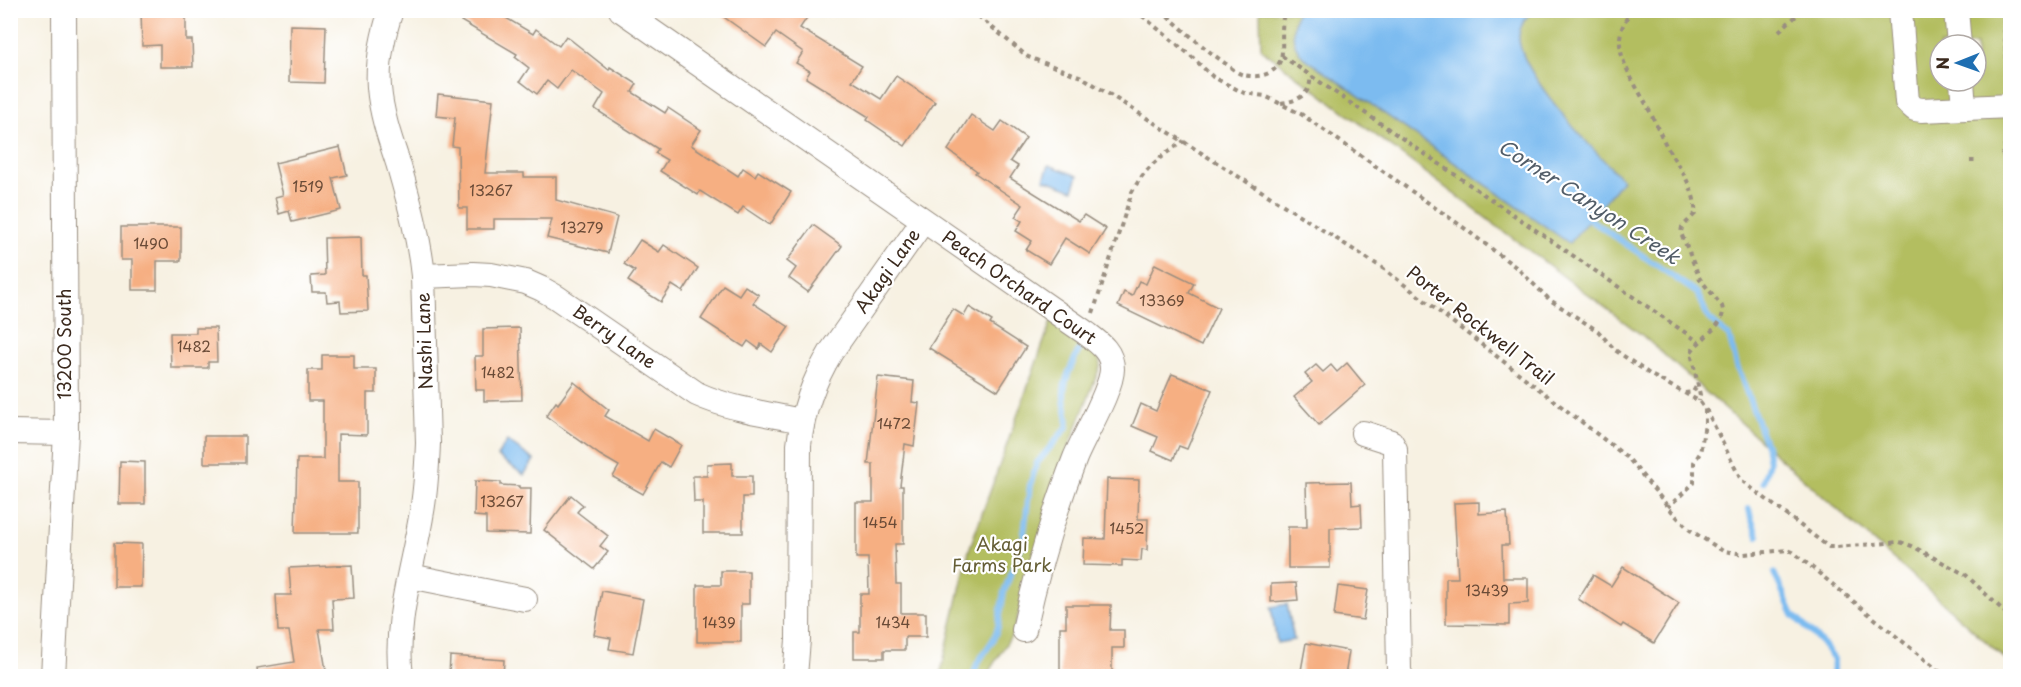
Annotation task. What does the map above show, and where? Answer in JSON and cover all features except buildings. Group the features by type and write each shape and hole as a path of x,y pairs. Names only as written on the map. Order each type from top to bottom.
{"street":[{"name":"13200 South","path":"53,676 66,433 64,10"},
{"name":"Nashi Lane","path":"391,10 384,30 379,59 379,87 383,112 416,228 423,276 428,467 422,516 399,630 401,676"},
{"name":"Akagi Lane","path":"621,10 923,221 831,352 812,389 802,421 798,469 798,640 795,676"},
{"path":"1900,10 1907,102 1915,109 1922,111 2010,106"},
{"path":"1956,10 1958,33"},
{"path":"1963,93 1964,108"},
{"name":"Peach Orchard Court","path":"923,221 1086,333 1107,350 1111,358 1112,374 1052,518 1024,630"},
{"name":"Berry Lane","path":"423,276 473,274 500,276 526,282 556,297 714,402 802,421"},
{"path":"10,432 66,433"},
{"path":"1363,433 1391,442 1395,449 1396,602 1401,676"},
{"path":"410,576 525,599"}],"path":[{"name":"Porter Rockwell Trail","path":"971,10 1028,57 1082,77 1384,269 1628,458 1690,530 1723,550 1744,554 1788,550 1793,552 1945,676"},
{"path":"1134,10 1190,55 1212,77 1244,93 1265,96 1301,114 1460,225 1516,268 1550,300 1590,325 1615,350 1651,375 1699,401 1741,480 1826,545 1836,547 1900,542 1912,546 1966,575 2010,616"},
{"path":"1161,10 1208,51 1239,73 1250,76 1269,73 1280,62 1282,56 1281,31 1285,10"},
{"path":"1633,10 1626,18 1621,34 1622,60 1684,175 1695,200 1695,214 1682,227 1681,233 1700,279 1724,310 1717,326 1691,352 1699,401"},
{"path":"1779,31 1803,10"},
{"path":"2003,10 2010,106"},
{"path":"1282,56 1699,342"},
{"path":"1281,103 1303,97 1309,88 1311,76"},
{"path":"2010,126 2003,152 2010,223"},
{"path":"1086,333 1132,192 1140,175 1150,164 1184,141"},
{"path":"1970,161 1979,161"},
{"path":"1684,393 1693,392 1698,385"},
{"path":"1668,507 1694,483 1695,462 1700,453 1705,424 1705,409"}],"green space":[{"path":"1260,11 2010,11 2010,663 1643,336 1261,49"},
{"name":"Akagi Farms Park","path":"1052,319 1099,355 1100,367 1062,465 1013,633 986,676 940,676 969,550"}],"water":[{"path":"1297,10 1532,11 1522,25 1519,35 1522,51 1530,69 1560,112 1623,180 1569,243 1302,56 1295,45 1293,34"},
{"path":"1049,165 1078,176 1073,190 1044,179"},
{"path":"507,441 534,460 524,475 497,456"},
{"path":"1287,604 1294,640 1277,643 1271,607"}],"waterway":[{"name":"Corner Canyon Creek","path":"1585,216 1697,293 1709,319 1729,336 1737,366 1766,445 1769,462 1763,482"},
{"path":"973,676 977,664 993,640 998,627 1004,592 1023,541 1030,485 1037,463 1067,427 1065,385 1079,350"},
{"name":"Corner Canyon Creek","path":"1749,509 1758,536"},
{"name":"Corner Canyon Creek","path":"1774,573 1793,615 1821,642 1834,659 1833,676"}]}
